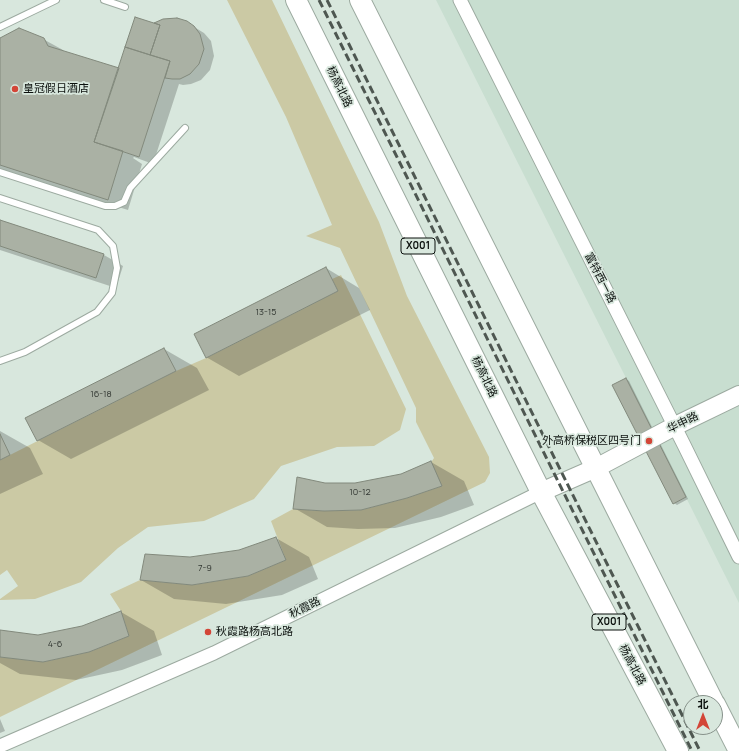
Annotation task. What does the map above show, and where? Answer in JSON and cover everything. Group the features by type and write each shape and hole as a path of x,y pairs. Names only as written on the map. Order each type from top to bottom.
{"main road":[{"name":"杨高北路","path":"296,0 541,492 678,751"},
{"path":"360,0 710,695"},
{"path":"723,720 739,751"}],"street":[{"name":"富特西一路","path":"460,0 675,426 739,557"},
{"name":"华申路","path":"541,492 596,468 675,426 739,395"},
{"name":"秋霞路","path":"0,746 214,653 541,492"}],"lane":[{"path":"0,27 55,0"},
{"path":"104,0 125,7"},
{"path":"0,172 105,206 115,206 124,202 130,188 185,128"},
{"path":"0,198 98,230 113,246 117,268 112,294 97,312 25,352 0,360"}],"shaded area":[{"path":"227,0 272,0 379,222 407,296 489,457 490,473 485,482 0,717 0,657 43,662 89,652 129,636 121,611 110,594 140,580 192,585 248,576 286,560 271,521 293,509 324,511 361,510 407,498 442,486 430,464 434,458 416,422 416,408 340,248 306,236 332,225 286,117"},
{"path":"436,0 739,0 739,603 626,378"},
{"path":"341,275 406,409 400,430 374,446 337,447 281,466 254,499 204,521 148,527 118,548 81,582 35,599 0,600 18,586 7,570 0,575 0,460 338,291 332,279"}],"building":[{"path":"135,17 160,25 150,55 125,47"},
{"path":"177,18 187,21 194,26 200,34 204,49 199,64 190,74 180,79 172,79 165,78 170,61 150,55 160,25 154,23 163,19"},
{"path":"19,28 44,38 48,46 119,68 94,142 123,151 108,200 0,165 0,38"},
{"path":"125,47 170,61 139,157 94,142"},
{"path":"0,220 104,254 96,278 0,246"},
{"path":"326,267 338,291 206,358 194,334"},
{"path":"164,348 176,371 37,441 25,418"},
{"name":"外高桥保税区四号门","path":"626,378 686,497 673,504 612,385"},
{"path":"0,434 10,455 0,460"},
{"path":"431,461 442,486 407,498 361,510 324,511 293,509 297,477 325,483 355,483 401,474"},
{"path":"276,537 286,560 248,576 192,585 140,580 145,554 190,557 239,550"},
{"path":"121,611 129,636 89,652 43,662 0,657 0,630 38,635 82,626"}],"railway":[{"path":"319,0 692,751"},
{"path":"327,0 700,751"}],"place":[{"name":"皇冠假日酒店","path":"15,89"},
{"name":"外高桥保税区四号门","path":"649,441"},
{"name":"秋霞路杨高北路","path":"208,632"}]}
